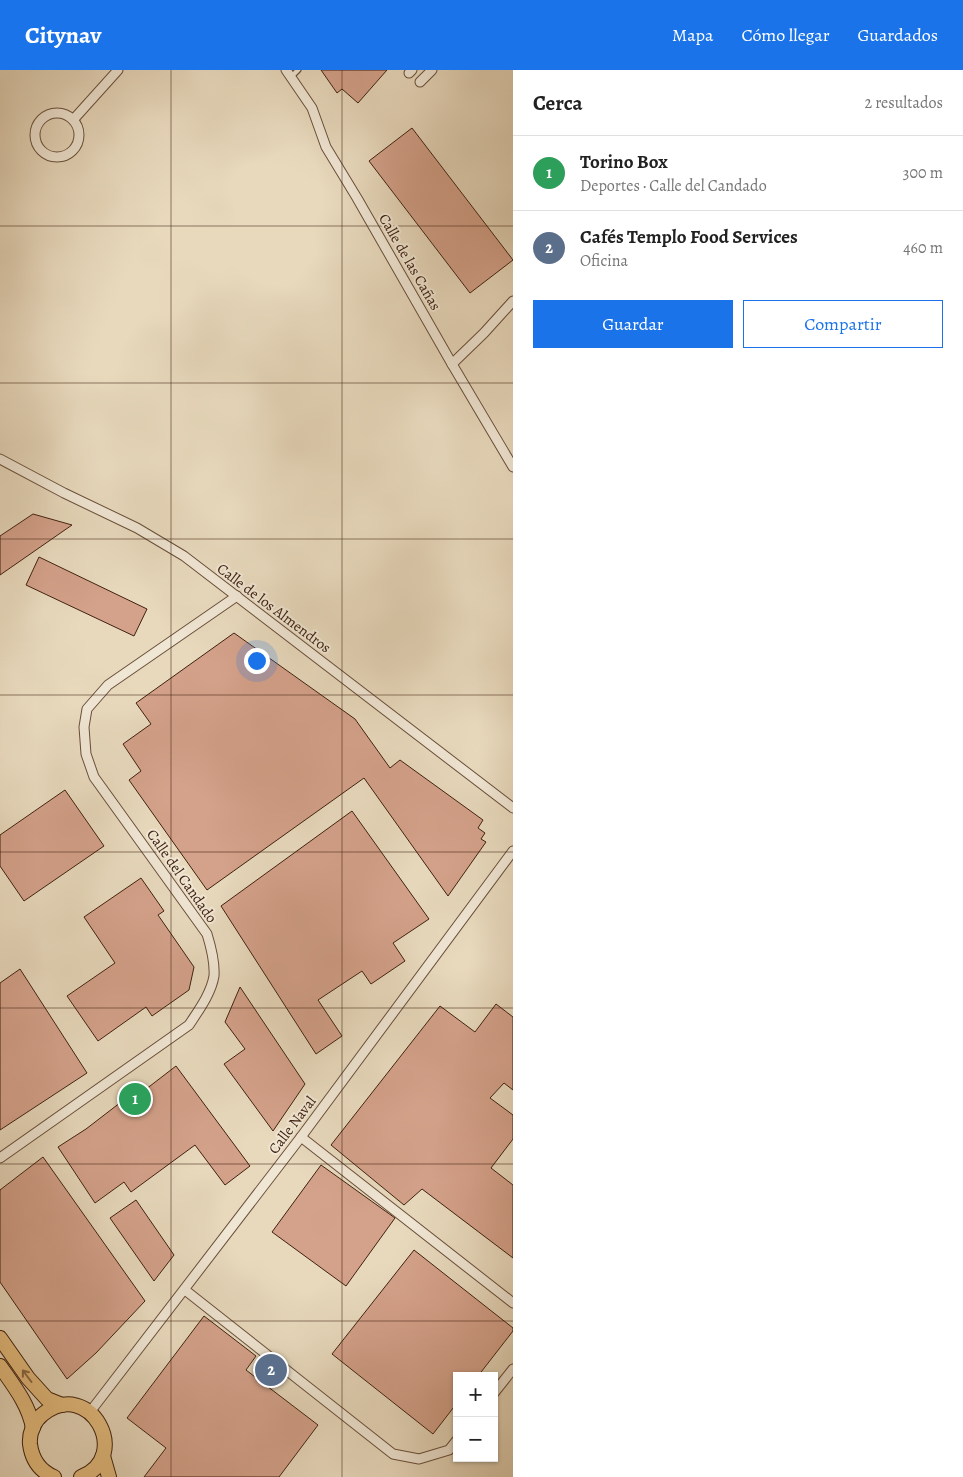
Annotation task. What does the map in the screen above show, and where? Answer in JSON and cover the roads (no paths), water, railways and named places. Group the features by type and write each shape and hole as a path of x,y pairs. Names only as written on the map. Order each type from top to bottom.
{"main road":[{"path":"0,1338 28,1378 46,1399 62,1405"},
{"path":"0,1366 26,1406 33,1428"},
{"path":"54,1477 42,1470 35,1462 30,1440 33,1428 39,1417 49,1409 62,1405 82,1407 90,1412 99,1421 104,1432 103,1456 96,1467 81,1477"},
{"path":"103,1456 109,1477"}],"street":[{"path":"73,120 118,70"},
{"path":"420,82 432,70"},
{"name":"Calle de las Cañas","path":"289,73 312,108 326,147 513,467"},
{"path":"59,113 73,120 77,127 78,135 77,143 73,150 58,156 51,156 43,152 35,139 38,123 44,117 59,113"},
{"path":"452,364 484,334 513,300"},
{"name":"Calle de los Almendros","path":"0,459 64,493 137,528 184,556 513,808"},
{"name":"Calle del Candado","path":"0,1158 189,1025 205,1001 214,977 213,954 207,934 94,777 86,754 84,727 87,709 108,685 237,596"},
{"name":"Calle Naval","path":"90,1412 301,1137 513,851"},
{"path":"301,1137 513,1302"},
{"path":"185,1290 393,1454 419,1459 449,1450 453,1445"},
{"path":"498,1388 513,1369"}],"lane":[{"path":"289,73 298,70"}],"place":[{"name":"Torino Box","path":"135,1099"},
{"name":"Cafés Templo Food Services","path":"271,1370"}]}
